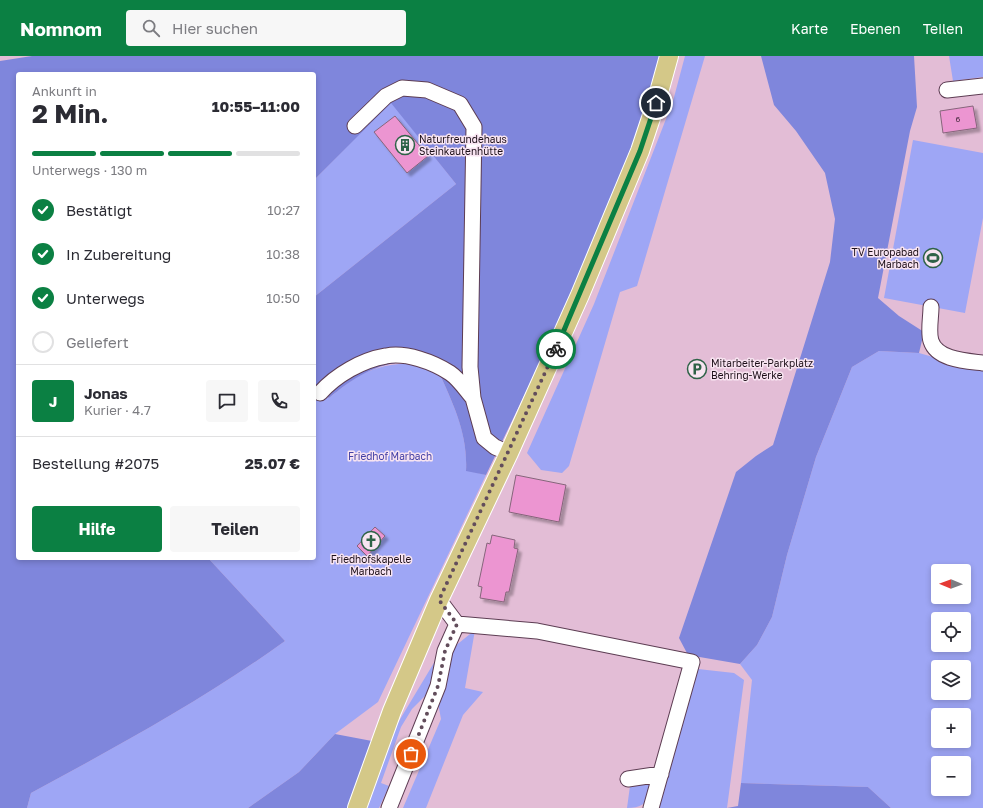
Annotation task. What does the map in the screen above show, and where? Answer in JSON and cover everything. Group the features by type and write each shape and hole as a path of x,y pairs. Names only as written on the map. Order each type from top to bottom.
{"main road":[{"path":"357,808 392,711 439,600 509,453 580,295 640,151 656,103 669,56"}],"lane":[{"path":"947,90 983,86"},
{"path":"355,126 386,96 402,88 427,90 460,104 474,127 470,367 474,398 484,438 495,447 509,453"},
{"path":"932,307 931,340 935,348 940,353 962,361 983,363"},
{"path":"320,393 360,364 387,356 409,357 433,364 452,374 474,398"},
{"path":"439,600 457,624 537,631 692,662 651,808"},
{"path":"389,808 438,686 445,651 457,624"},
{"path":"628,779 661,774"}],"green space":[{"path":"685,56 705,56 637,286 620,292 569,466 562,473 541,470 527,453 594,304 673,101"},
{"path":"949,56 983,56 983,77 953,81"},
{"path":"391,102 456,184 316,295 316,178"},
{"name":"TV Europabad Marbach","path":"913,140 983,153 983,218 965,313 884,298"},
{"path":"879,351 919,353 983,368 983,808 891,808 868,787 741,783 752,680 740,664 757,645 772,617 787,555 816,457 852,367"},
{"name":"Friedhof Marbach","path":"418,363 438,370 454,407 462,431 465,444 466,470 486,475 378,702 335,734 299,772 248,808 27,808 31,793 161,721 224,683 285,641 210,560 316,560 316,390 329,398 361,375 380,367"},
{"path":"475,630 465,688 483,692 463,715 426,808 403,808 441,719 438,703 449,651"},
{"path":"441,651 435,686 412,709 401,727 381,783 389,786 379,808 365,808 384,746"},
{"path":"698,669 734,673 744,680 727,808 657,808"},
{"path":"638,784 649,785 652,790 650,795 646,802 640,806 627,808 630,786"}],"shaded area":[{"path":"32,56 665,56 600,238 486,475 466,471 465,444 462,431 454,407 438,370 418,363 393,363 381,366 359,376 329,398 316,390 316,295 456,184 391,103 316,178 316,72 16,72 16,560 210,560 285,641 224,683 161,721 31,793 27,808 0,808 0,61"},
{"path":"761,56 914,56 917,107 910,131 878,298 899,316 924,332 919,353 879,351 852,367 816,457 787,555 772,617 757,645 740,664 688,655 679,638 736,472 773,445 830,262 835,219 825,173 796,131 774,105"},
{"path":"335,734 372,741 351,808 248,808 299,772"},
{"path":"741,783 868,787 891,808 727,808 738,806"}],"building":[{"path":"973,106 977,128 943,133 940,111"},
{"name":"Naturfreundehaus Steinkautenhütte","path":"395,116 428,156 407,173 374,132"},
{"path":"516,475 566,485 559,522 509,512"},
{"name":"Friedhofskapelle Marbach","path":"375,527 385,536 367,556 357,546"},
{"path":"492,535 515,540 514,548 518,549 509,592 506,592 504,602 480,598 482,587 478,586 487,543 490,544"}],"way so far":[{"path":"411,754 438,686 445,651 457,624 439,600 509,453 556,349"}],"place":[{"name":"Naturfreundehaus Steinkautenhütte","path":"405,145"},
{"name":"TV Europabad Marbach","path":"933,258"},
{"name":"Mitarbeiter-Parkplatz Behring-Werke","path":"697,369"},
{"name":"Friedhofskapelle Marbach","path":"371,541"}],"route":[{"path":"556,349 640,151 656,103"}]}
